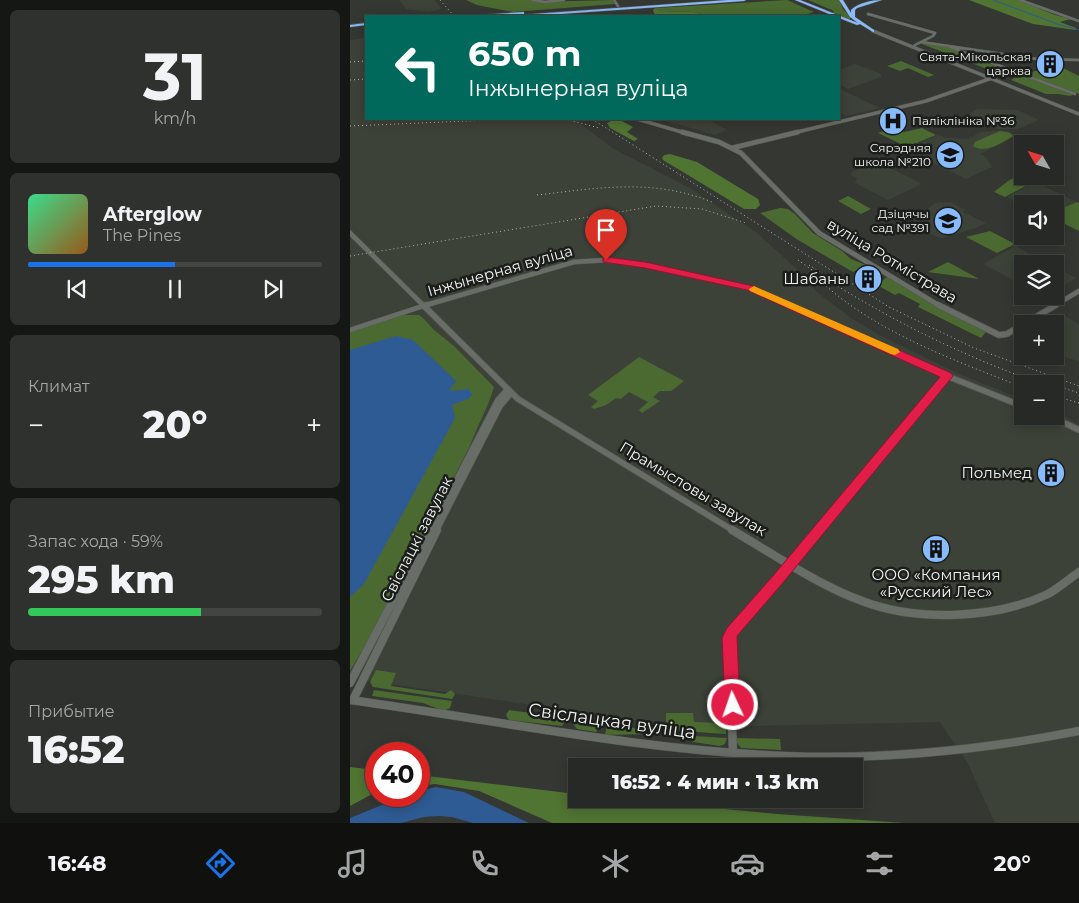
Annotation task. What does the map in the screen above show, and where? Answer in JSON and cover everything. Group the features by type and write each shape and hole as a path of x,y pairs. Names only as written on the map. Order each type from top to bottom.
{"highway":[{"path":"536,15 701,0"},
{"path":"495,15 744,0"},
{"path":"797,0 833,15"},
{"path":"846,1 874,0"},
{"path":"853,16 853,10 856,7 880,0"},
{"path":"846,1 851,16 874,30"},
{"path":"846,1 853,16 874,30"},
{"path":"566,15 574,12"},
{"path":"554,14 558,15"},
{"path":"840,18 874,30"},
{"path":"350,27 365,26"}],"street":[{"path":"532,0 540,2 564,0"},
{"path":"614,0 619,7"},
{"path":"1020,0 1079,21"},
{"path":"868,14 935,34 913,45"},
{"path":"874,30 1079,113"},
{"path":"922,41 1037,59 1079,60"},
{"path":"944,44 1075,94"},
{"path":"732,148 926,101 993,78"},
{"name":"вуліца Ротмістрава","path":"640,120 708,138 732,148 748,158 819,233 949,311 999,335 1007,334 1014,330"},
{"name":"Прамысловы завулак","path":"350,233 518,399 790,564 838,591 864,602 913,613 948,615 995,611 1019,605 1049,593 1079,572"},
{"name":"Інжынерная вуліца","path":"350,330 423,306 570,263 598,260 627,262 750,288 947,376 1014,403"},
{"path":"1038,315 1079,291"},
{"path":"733,752 729,638 735,627 947,376"},
{"name":"Свіслацкі завулак","path":"351,700 424,554 509,392"},
{"name":"Свіслацкі завулак","path":"350,683 498,400 509,392"},
{"path":"502,403 518,399"},
{"path":"1064,423 1079,430"},
{"name":"Свіслацкая вуліца","path":"351,700 656,745 786,756 906,755 1008,744 1079,731"}],"shaded area":[{"path":"399,0 435,0 441,9 429,12 406,9"},
{"path":"365,38 365,120 575,120 614,149 690,188 757,233 797,269 817,292 851,318 879,335 959,374 1014,396 1014,425 1064,425 1064,416 1079,425 1079,823 995,823 967,762 940,722 747,726 633,720 350,678 350,40"},
{"path":"855,64 881,74 881,77 848,89 840,85 840,70"},
{"path":"840,89 880,108 846,116 840,113"},
{"path":"977,109 1018,110 1039,120 1018,129 998,129 969,114"},
{"path":"663,120 709,120 727,130 715,135"},
{"name":"Сярэдняя школа №210","path":"1009,131 1014,137 980,154 986,157 992,167 966,179 905,149 938,135 967,139 982,132"},
{"path":"881,163 922,184 888,200 855,183 857,178 851,175 852,172"},
{"path":"1029,185 1041,185 1062,195 1014,195 1014,200 1007,197"},
{"path":"1064,196 1077,202 1064,207"},
{"name":"Дзіцячы сад №391","path":"951,202 965,210 963,212 986,223 976,228 942,238 910,224 935,203"},
{"path":"1015,246 1032,255 1014,255 1014,281 983,264"},
{"path":"1064,272 1076,278 1064,285"},
{"path":"1064,315 1079,324 1079,361 1064,357"}],"green space":[{"path":"466,0 530,0 537,2 612,0 615,4 513,12 477,5"},
{"path":"787,0 814,12 804,15 705,15 694,12 660,11 655,8"},
{"path":"808,0 839,0 843,9 851,18 848,20 832,13 834,11"},
{"path":"969,0 1019,0 1055,15 1071,19 1060,22 1076,28 1075,30 1033,24"},
{"path":"655,8 660,11 694,12 705,15 655,15 653,10"},
{"path":"922,44 942,45 1007,70 987,69"},
{"path":"901,61 934,75 928,77 908,68 900,71 887,66"},
{"path":"1049,67 1063,68 1079,76 1079,94 1025,74"},
{"path":"1021,74 1073,95 1046,94 1011,80"},
{"path":"613,120 620,120 633,127 627,132 638,139 634,141 610,128 607,123"},
{"path":"891,128 904,132 922,128 936,135 907,147 878,133"},
{"path":"1000,131 1010,133 1013,136 988,148 983,149 973,146 975,142"},
{"path":"670,154 697,162 758,199 760,205 756,209 744,209 663,160 664,155"},
{"path":"1014,178 1014,185 1028,185 1005,197 994,192"},
{"path":"848,196 871,209 861,214 838,201"},
{"path":"1077,202 1079,203 1079,231 1064,224 1064,207"},
{"path":"780,208 788,209 813,233 842,251 851,259 866,265 853,272 798,240 760,213"},
{"path":"990,231 1014,244 997,253 966,237"},
{"path":"948,262 979,279 928,272"},
{"path":"887,277 949,313 987,331 981,338 918,307 920,304 899,293 895,295 877,285"},
{"path":"404,315 419,315 424,319 454,346 494,387 470,446 381,619 350,671 350,332"},
{"path":"639,357 684,381 671,391 660,391 653,397 660,401 642,413 639,410 648,402 629,392 621,399 616,398 606,405 594,409 591,407 598,401 588,395"},
{"path":"376,670 396,673 391,686 445,694 451,690 455,694 452,699 373,687 370,682"},
{"path":"374,690 452,701 450,708 444,711 423,703 372,696"},
{"path":"509,710 568,718 562,726 509,720 506,715"},
{"path":"666,713 693,713 694,722 720,723 720,718 726,718 726,734 666,730"},
{"path":"574,719 601,722 596,732 577,729 573,724"},
{"path":"607,724 640,729 652,734 605,735"},
{"path":"694,736 727,738 725,744 720,746 693,742"},
{"path":"736,738 780,739 781,750 741,748"},
{"path":"350,767 365,769 365,798 350,806"},
{"path":"430,776 568,793 568,808 714,808 904,823 552,823 479,791 430,785"}],"water":[{"path":"396,336 413,340 454,379 456,382 450,388 451,391 469,389 472,395 468,399 452,405 455,418 364,584 350,597 350,350"},
{"path":"436,787 464,792 529,823 473,823 452,817 439,816 424,817 401,823 350,823 350,818 377,807 430,807 430,788"}],"waterway":[{"path":"993,0 1060,25 1079,30"}],"railway":[{"path":"440,0 453,15"},
{"path":"350,62 365,61"},
{"path":"350,80 365,79"},
{"path":"350,126 491,120"},
{"path":"570,120 599,128"},
{"path":"594,120 889,307 974,348 1079,386"},
{"path":"537,195 604,188 647,187 690,195 712,202"},
{"path":"350,256 656,206 702,209 746,223"},
{"path":"798,260 812,270"},
{"path":"809,265 838,284"},
{"path":"831,282 908,326 1017,375"},
{"path":"826,286 847,303 894,332 945,356 1014,384"},
{"path":"1064,388 1079,393"},
{"path":"1064,399 1079,403"}],"slow traffic":[{"path":"754,289 895,352"}],"place":[{"name":"Свята-Мікольская царква","path":"1050,64"},
{"name":"Паліклініка №36","path":"893,121"},
{"name":"Сярэдняя школа №210","path":"950,155"},
{"name":"Дзіцячы сад №391","path":"948,221"},
{"name":"Шабаны","path":"868,279"},
{"name":"Польмед","path":"1051,473"},
{"name":"ООО «Компания «Русский Лес»","path":"936,549"}],"route":[{"path":"606,260 645,265 731,282 750,288 947,376 776,581 735,627 729,638 733,705"}]}
